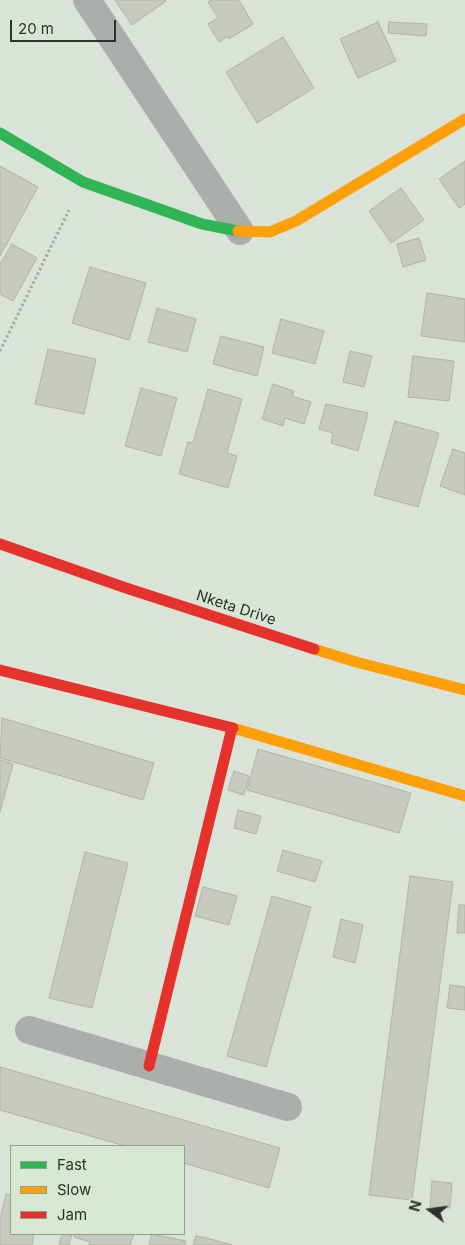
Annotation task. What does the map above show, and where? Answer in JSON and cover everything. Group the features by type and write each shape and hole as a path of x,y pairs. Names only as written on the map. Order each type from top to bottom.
{"street":[{"path":"87,0 240,232"},
{"path":"0,133 83,182 202,224 240,232 270,232 296,221 465,120"},
{"name":"Nketa Drive","path":"0,544 126,588 356,662 465,690"},
{"path":"0,670 232,728 465,796"},
{"path":"149,1066 232,728"},
{"path":"29,1030 288,1107"}],"path":[{"path":"0,351 83,182"}],"building":[{"path":"115,0 165,0 166,1 132,25"},
{"path":"211,0 239,0 253,24 229,39 228,36 219,42 208,24 218,18 208,2"},
{"path":"378,22 396,61 358,78 340,39"},
{"path":"389,22 427,24 426,36 388,33"},
{"path":"283,37 314,88 257,123 226,72"},
{"path":"465,161 465,204 459,208 439,179"},
{"path":"0,166 38,187 0,256"},
{"path":"401,188 424,220 391,243 369,211"},
{"path":"419,238 426,260 403,267 397,244"},
{"path":"12,244 37,258 13,301 0,294 0,264"},
{"path":"90,267 146,283 129,340 72,323"},
{"path":"427,293 465,299 465,342 421,336"},
{"path":"157,308 196,319 187,352 148,342"},
{"path":"281,319 324,331 315,364 272,353"},
{"path":"221,336 264,347 257,376 213,364"},
{"path":"48,349 96,359 84,414 35,404"},
{"path":"350,351 372,356 364,387 343,382"},
{"path":"413,356 454,361 449,401 408,397"},
{"path":"273,384 294,391 292,396 311,402 304,424 285,418 283,426 262,419"},
{"path":"141,388 177,398 161,456 125,446"},
{"path":"208,389 242,399 227,453 237,456 228,488 179,474 188,442 193,443"},
{"path":"326,404 368,413 358,451 331,443 333,433 319,429"},
{"path":"395,421 439,433 418,507 374,495"},
{"path":"453,449 465,453 465,495 440,486"},
{"path":"2,718 154,763 143,800 0,758"},
{"path":"258,749 411,793 399,833 247,790"},
{"path":"0,760 13,764 0,812"},
{"path":"234,771 249,776 244,795 228,790"},
{"path":"238,810 261,816 256,834 234,828"},
{"path":"283,850 322,861 315,882 277,871"},
{"path":"85,852 128,863 92,1008 49,998"},
{"path":"410,876 453,882 412,1200 369,1195"},
{"path":"203,887 237,896 229,925 195,916"},
{"path":"272,896 311,907 266,1067 227,1056"},
{"path":"459,905 465,905 465,933 457,933"},
{"path":"341,919 363,925 355,963 333,957"},
{"path":"450,985 465,987 465,1010 447,1008"},
{"path":"0,1067 280,1148 269,1188 185,1163 185,1145 122,1145 0,1110"},
{"path":"432,1181 452,1183 450,1208 430,1207"},
{"path":"6,1194 10,1195 10,1235 34,1235 32,1245 0,1245 0,1219"},
{"path":"62,1235 72,1235 69,1245 59,1245"},
{"path":"75,1235 134,1235 130,1245 89,1245 90,1242 74,1237"},
{"path":"152,1235 186,1241 185,1245 149,1245"},
{"path":"196,1236 207,1238 232,1245 193,1245"}],"traffic: fast":[{"path":"0,133 83,182 202,224 238,231"}],"traffic: slow":[{"path":"238,231 270,232 296,221 465,119"},
{"path":"314,649 356,662 465,690"},
{"path":"233,728 465,796"}],"traffic: jam":[{"path":"0,544 126,588 314,649"},
{"path":"0,670 233,728"},
{"path":"149,1066 232,728"}]}
